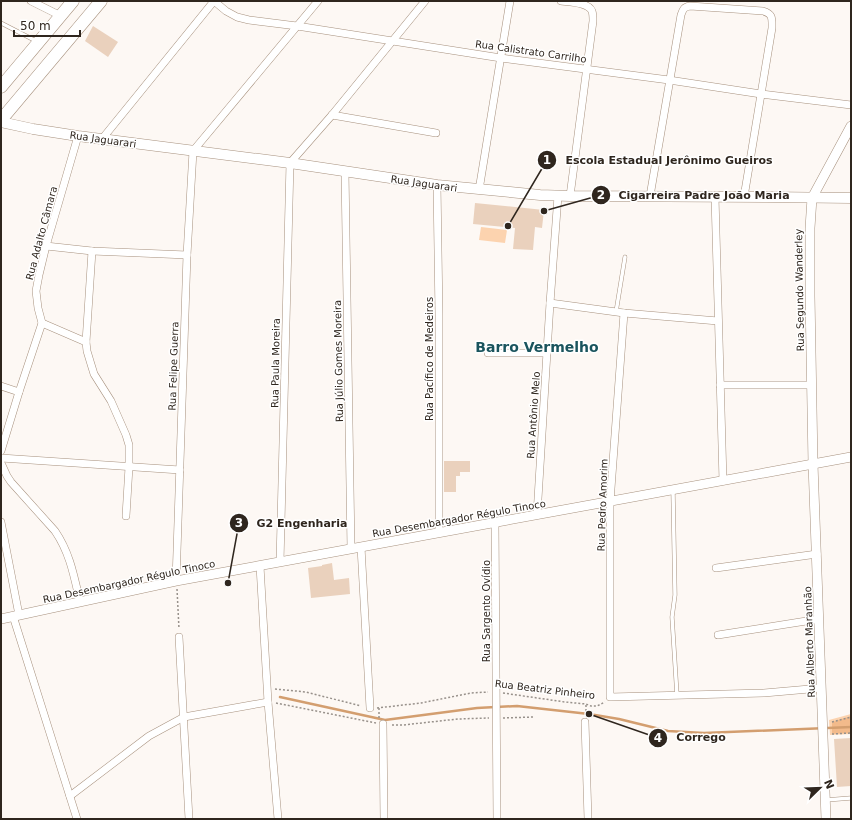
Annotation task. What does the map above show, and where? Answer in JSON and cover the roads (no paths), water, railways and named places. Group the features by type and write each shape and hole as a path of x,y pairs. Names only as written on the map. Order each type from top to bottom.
{"main road":[{"path":"1,87 73,1"},
{"path":"1,121 101,1"},
{"name":"Rua Jaguarari","path":"1,121 33,129 78,136 290,163 479,190 558,196 851,198"}],"street":[{"path":"31,1 60,16"},
{"path":"102,139 214,1"},
{"name":"Rua Calistrato Carrilho","path":"214,1 226,11 237,17 249,20 297,26 501,58 851,105"},
{"path":"193,151 318,1"},
{"path":"290,163 332,115 425,1"},
{"path":"479,190 510,1"},
{"path":"561,1 585,5 590,8 593,21 570,196"},
{"path":"650,196 681,15 683,9 690,6 763,11 768,13 772,19 772,28 744,197"},
{"path":"332,115 436,133"},
{"name":"Rua Segundo Wanderley","path":"814,464 810,296 810,228 812,198 851,126"},
{"name":"Rua Adalto Câmara","path":"42,323 36,291 39,275 78,136"},
{"name":"Rua Felipe Guerra","path":"176,581 187,254 193,151"},
{"name":"Rua Paula Moreira","path":"280,562 290,163"},
{"name":"Rua Júlio Gomes Moreira","path":"345,172 351,549"},
{"name":"Rua Pacífico de Medeiros","path":"437,185 439,315 439,533"},
{"name":"Rua Antônio Melo","path":"536,515 558,196"},
{"path":"715,197 722,481"},
{"path":"46,246 92,251 187,254"},
{"path":"92,251 86,342 88,356 94,374 112,401 129,446 130,467 126,516"},
{"path":"550,303 624,313 718,321"},
{"name":"Rua Pedro Amorim","path":"610,698 610,502 624,313"},
{"path":"1,451 42,323 86,342"},
{"path":"488,353 547,353"},
{"path":"720,385 812,385"},
{"path":"1,386 19,392"},
{"name":"Rua Desembargador Régulo Tinoco","path":"1,619 176,581 851,457"},
{"path":"1,458 180,470"},
{"path":"1,463 11,482 55,531 61,540 70,560 80,602"},
{"name":"Rua Alberto Maranhão","path":"814,464 822,718 827,735 825,800 826,819"},
{"path":"1,522 16,616 77,819"},
{"name":"Rua Sargento Ovídio","path":"495,523 497,819"},
{"path":"361,547 370,708"},
{"path":"716,568 817,554"},
{"path":"260,566 267,688 278,819"},
{"path":"718,635 819,618"},
{"path":"179,637 189,819"},
{"name":"Rua Beatriz Pinheiro","path":"610,698 677,695 764,694 821,688"},
{"path":"70,796 149,736 184,717 268,702"},
{"path":"586,722 588,819"},
{"path":"381,724 384,819"}],"lane":[{"path":"1,23 38,42"},
{"path":"616,312 625,257"},
{"path":"672,490 675,595 672,617 677,695"},
{"path":"825,800 851,798"}],"waterway":[{"path":"280,697 385,720 477,708 517,706 589,714 619,719 668,731 704,733 851,727"}],"place":[{"name":"Cigarreira Padre João Maria","path":"544,211"},
{"name":"Escola Estadual Jerônimo Gueiros","path":"508,226"},
{"name":"G2 Engenharia","path":"228,583"},
{"name":"Corrego","path":"589,714"}],"district":[{"name":"Barro Vermelho","path":"537,347"}]}
